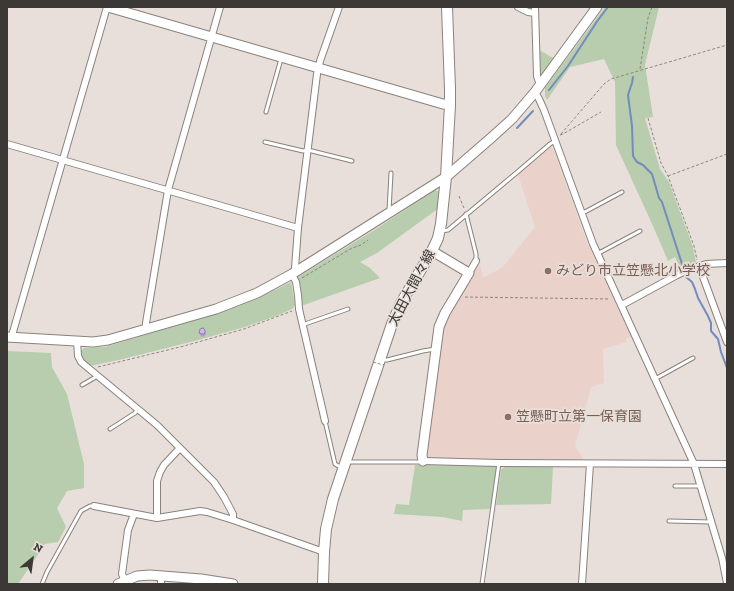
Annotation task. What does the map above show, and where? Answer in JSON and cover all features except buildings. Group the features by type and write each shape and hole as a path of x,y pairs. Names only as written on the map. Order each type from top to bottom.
{"main road":[{"name":"太田大間々線","path":"324,584 326,529 330,509 344,464 393,319 432,251 439,232 446,177 450,105 447,7"}],"street":[{"path":"450,105 107,7 13,332 10,337 100,342 216,308 257,293 296,274 389,212 446,177 502,128 538,88 597,7"},
{"path":"146,329 168,190 220,7"},
{"path":"325,421 302,325 295,268 298,228 318,68 338,7"},
{"path":"518,7 528,12 535,10 537,76 538,88 542,103 556,137 589,235 694,464 722,558 727,583"},
{"path":"7,144 298,228"},
{"path":"432,251 469,273"},
{"path":"476,262 441,320 439,327 422,455 423,462 727,464"},
{"path":"622,305 690,269 706,264 727,263"},
{"path":"699,266 727,342"},
{"path":"77,341 79,359 161,429 214,482 230,508 233,514 233,520"},
{"path":"157,518 157,481 164,465 180,448"},
{"path":"582,584 590,464"},
{"path":"94,506 157,518 200,511 207,512 324,552"},
{"path":"134,514 128,530 121,582 142,575 161,580 201,579 228,584"}],"lane":[{"path":"266,112 282,57"},
{"path":"439,232 448,230 521,169 556,137"},
{"path":"265,142 303,151 308,150 352,161"},
{"path":"389,212 391,173"},
{"path":"581,214 622,192"},
{"path":"466,214 476,254 476,262"},
{"path":"597,254 640,231"},
{"path":"302,325 348,309"},
{"path":"379,362 435,349"},
{"path":"655,379 693,358"},
{"path":"82,384 94,378 95,373"},
{"path":"110,429 138,409"},
{"path":"325,421 335,464 339,467 351,462 423,462"},
{"path":"482,584 499,463"},
{"path":"675,486 701,486"},
{"path":"42,584 47,572 81,511 90,506 94,506"},
{"path":"669,521 712,522"}],"path":[{"path":"640,70 648,18 652,7"},
{"path":"556,137 604,84 612,79 727,45"},
{"path":"556,137 601,112"},
{"path":"648,118 661,163 668,176 694,246 699,266"},
{"path":"668,176 727,154"},
{"path":"459,196 466,214"},
{"path":"296,274 302,278 368,240"},
{"path":"461,297 614,299"},
{"path":"95,373 99,366 184,346 244,329 299,309"}],"shaded area":[{"name":"みどり市立笠懸北小学校","path":"550,147 553,148 586,240 631,337 626,339 627,342 603,349 604,383 591,387 575,446 584,460 429,458 427,456 444,325 478,265 480,265 483,278 503,267 535,227 518,175"}],"green space":[{"path":"605,7 659,7 645,65 653,117 645,118 660,169 669,182 693,247 696,263 681,269 675,257 668,261 616,145 615,82 604,59 570,67 547,100 545,96 545,88"},
{"path":"539,50 555,59 542,76 540,74"},
{"path":"435,190 441,193 439,208 377,253 360,262 370,268 380,278 301,306 300,301 302,296 298,278 300,276"},
{"path":"291,282 295,305 292,309 276,316 245,327 123,359 90,366 82,358 81,351 84,348 105,347 203,318 258,298"},
{"path":"7,351 51,353 52,367 67,394 84,464 84,488 67,491 57,508 66,527 58,542 45,544 18,584 7,584"},
{"path":"415,465 495,466 497,468 490,509 463,510 462,521 443,517 394,514 396,504 409,505"},
{"path":"505,466 553,467 551,504 496,505 501,470"}],"waterway":[{"path":"549,90 568,66 608,7"},
{"path":"633,77 628,95 632,126 633,156 637,162 643,165 652,174 683,267"},
{"path":"517,128 533,111"},
{"path":"686,277 692,282 698,298 708,316 711,323 711,331 718,339 727,368"}],"place":[{"name":"みどり市立笠懸北小学校","path":"548,271"},
{"name":"笠懸町立第一保育園","path":"508,417"}]}
